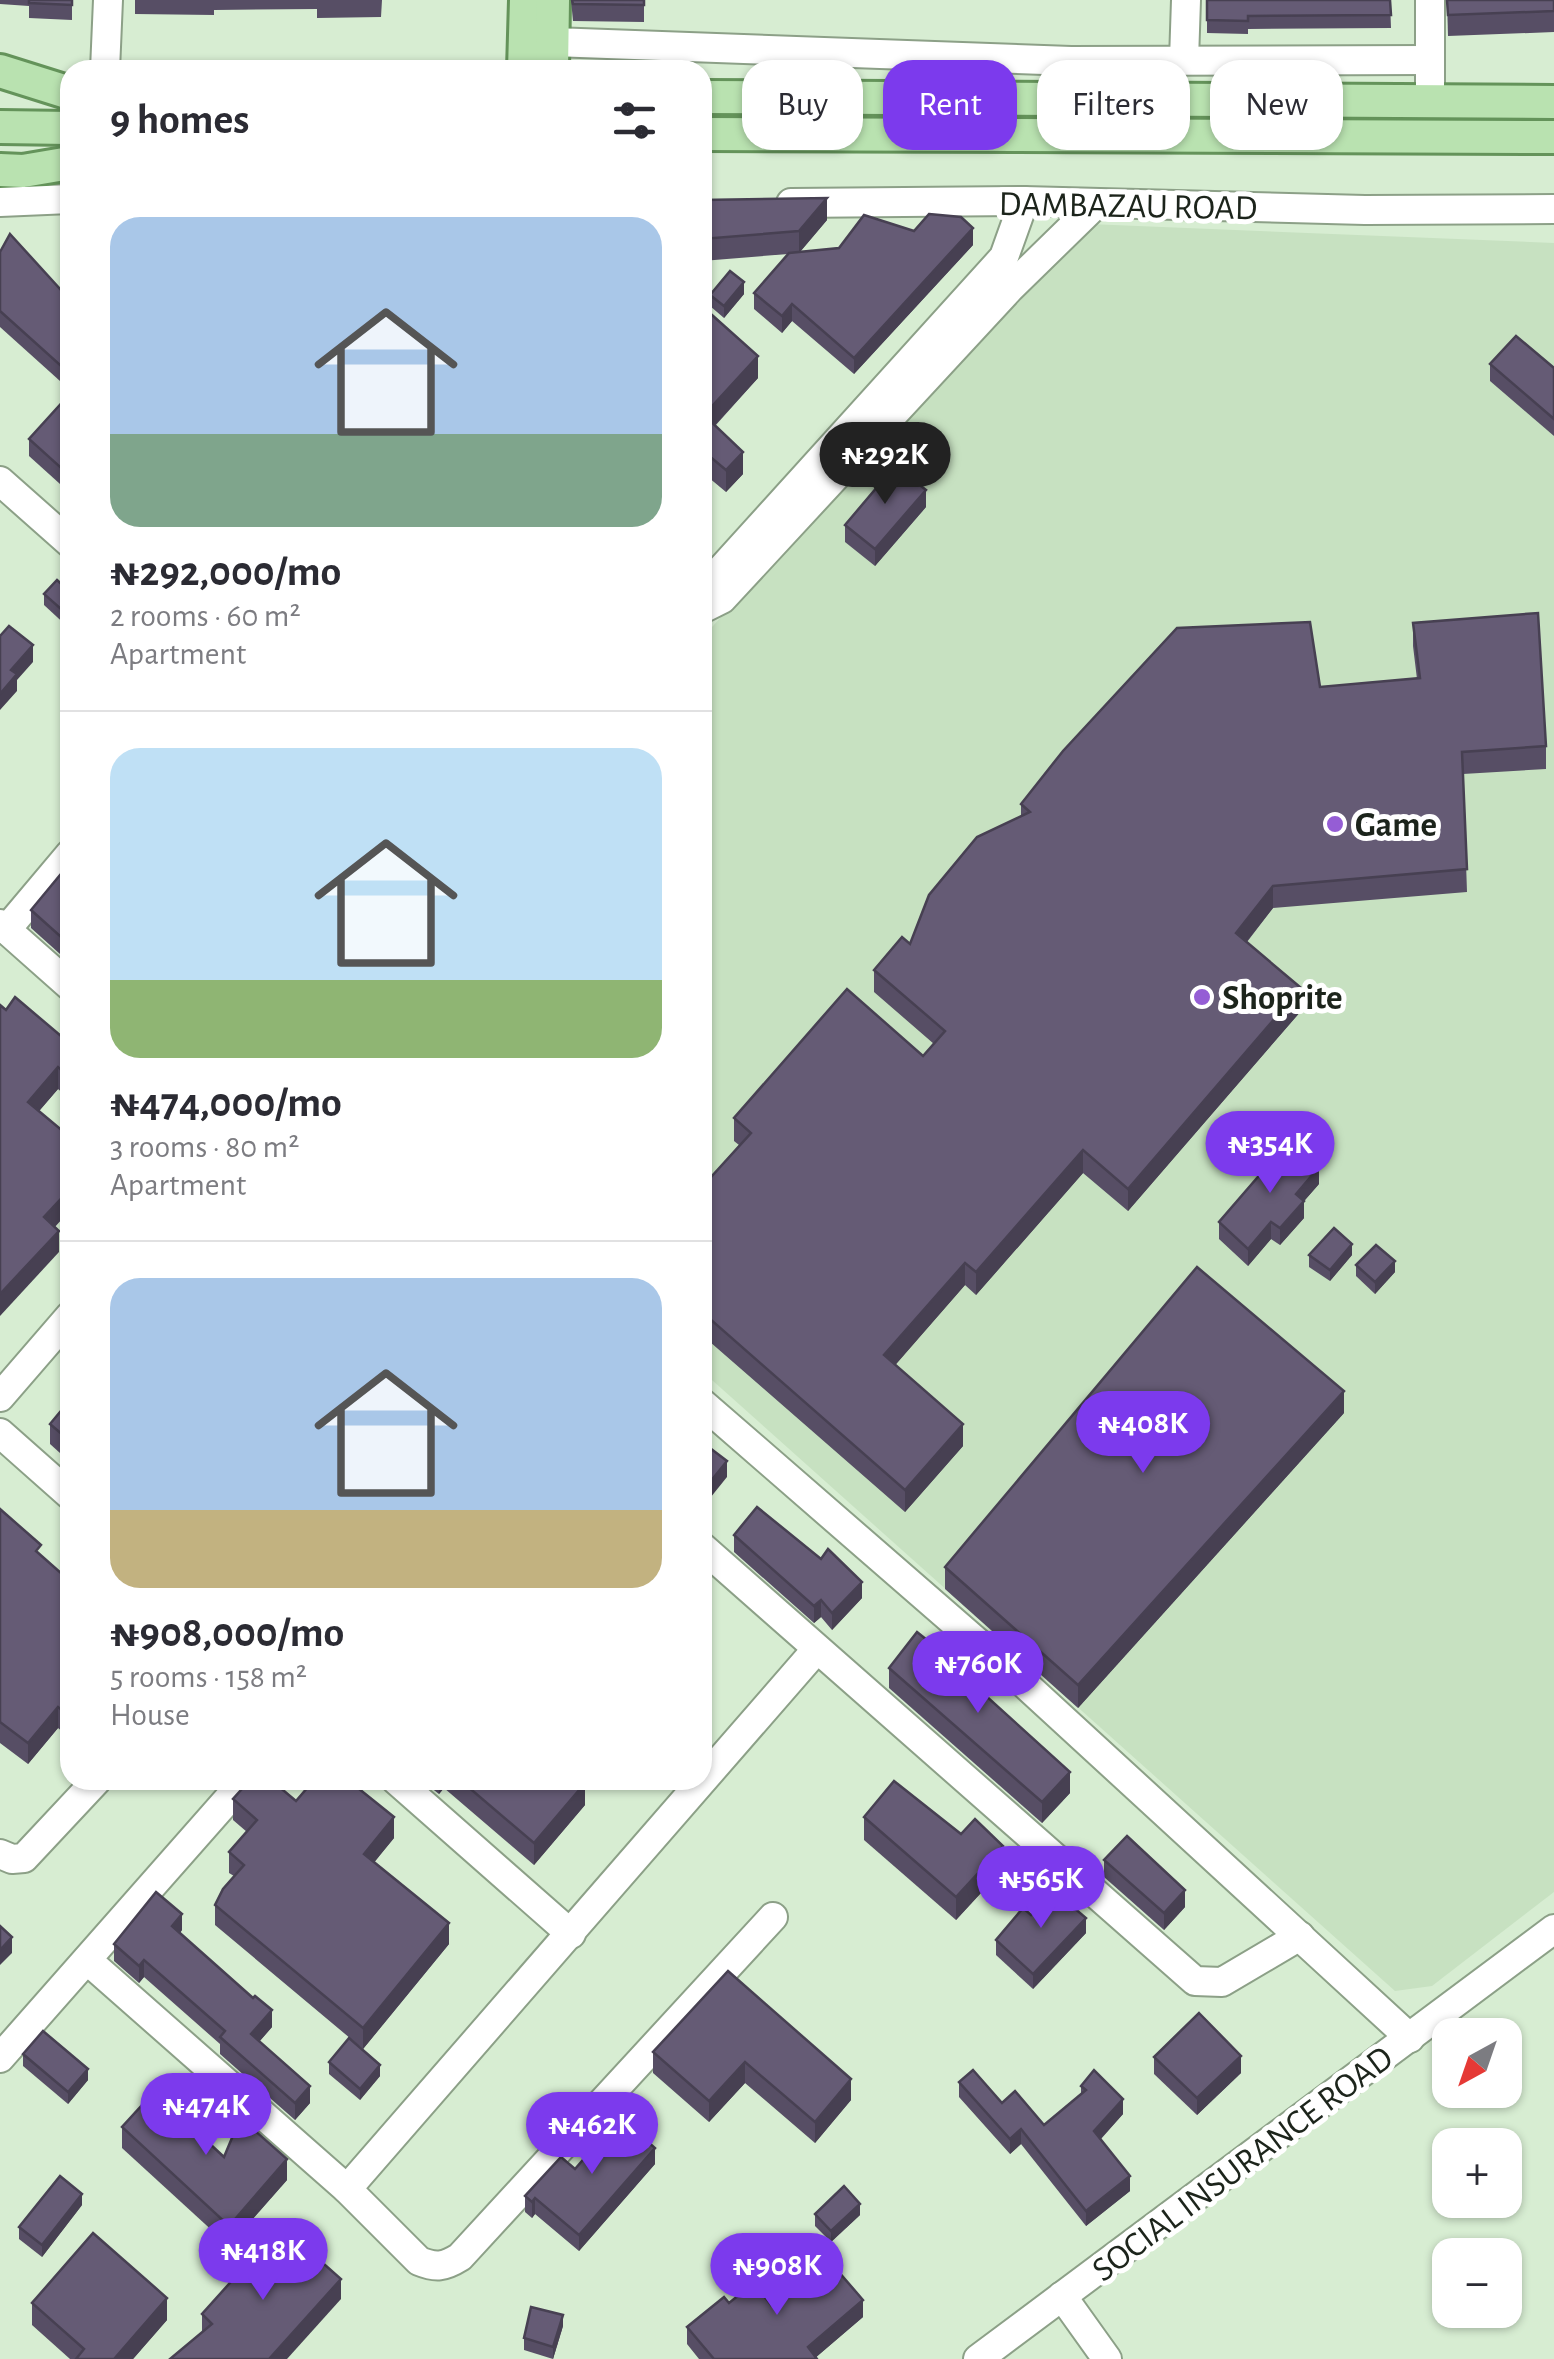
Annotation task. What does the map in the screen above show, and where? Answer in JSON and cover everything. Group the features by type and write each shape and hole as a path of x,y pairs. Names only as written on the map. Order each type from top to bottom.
{"main road":[{"path":"524,60 526,0"},
{"path":"552,0 552,56"},
{"path":"0,72 60,91"},
{"path":"0,94 60,94"},
{"path":"712,97 742,97"},
{"path":"863,98 1037,99"},
{"path":"1190,100 1554,102"},
{"path":"0,127 60,128"},
{"path":"712,134 1554,137"},
{"path":"0,170 60,165"}],"street":[{"path":"105,60 108,0"},
{"path":"1184,60 1186,0"},
{"path":"1430,0 1430,101"},
{"path":"802,50 802,60"},
{"path":"552,56 802,50 1070,60"},
{"path":"1190,60 1430,60"},
{"path":"0,202 57,200"},
{"path":"712,580 1004,257 1024,201"},
{"name":"DAMBAZAU ROAD","path":"759,203 1024,201 1365,210 1554,209"},
{"path":"712,604 722,599 1010,288 1096,204"},
{"path":"0,481 60,534"},
{"path":"60,865 3,927 60,977"},
{"path":"0,1397 60,1328"},
{"path":"712,1412 1016,1676 1410,2038"},
{"path":"0,1433 60,1486"},
{"path":"712,1556 1195,1981 1222,1982 1300,1936"},
{"path":"712,1770 816,1650"},
{"path":"0,1854 24,1858 88,1790"},
{"path":"0,2058 237,1790"},
{"path":"407,1790 570,1934"},
{"path":"347,2189 695,1790"},
{"path":"87,1960 347,2189 419,2260 434,2267 447,2266 460,2257 773,1917"},
{"name":"SOCIAL INSURANCE ROAD","path":"978,2359 1554,1928"},
{"path":"1062,2296 1107,2359"}],"shaded area":[{"path":"1089,224 1554,243 1554,1892 1432,1986 1395,1991 712,1380 712,627 1046,256"}],"building":[{"path":"72,0 72,5 29,3"},
{"path":"572,0 644,0 644,5 573,4"},
{"path":"1207,0 1390,0 1391,15 1207,20"},
{"path":"1447,0 1554,0 1554,11 1448,15"},
{"path":"827,198 799,231 712,238 712,200"},
{"path":"929,214 961,217 973,228 854,358 792,304 782,316 754,293 789,253 839,248 864,215 914,231"},
{"path":"10,234 60,289 60,365 0,311 0,252"},
{"path":"730,271 744,282 724,306 712,293"},
{"path":"712,315 758,356 712,406"},
{"path":"1516,336 1554,368 1554,419 1490,364"},
{"path":"60,405 60,467 29,439"},
{"path":"712,423 743,452 726,470 712,458"},
{"path":"895,466 926,490 875,549 845,525"},
{"path":"57,580 60,608 44,594"},
{"path":"1538,613 1546,746 1462,752 1467,869 1273,886 1236,933 1301,988 1128,1189 1083,1150 976,1272 965,1263 884,1355 963,1424 905,1490 712,1321 712,1176 751,1133 734,1118 847,989 923,1056 945,1031 874,970 902,937 910,944 929,895 977,837 1030,812 1021,804 1063,751 1177,628 1310,622 1320,687 1420,678 1413,623"},
{"path":"9,626 33,645 11,670 17,674 0,694 0,636"},
{"path":"60,875 60,936 31,910"},
{"path":"15,997 60,1035 60,1069 28,1102 60,1129 60,1200 44,1217 59,1231 0,1294 0,1005 6,1010"},
{"path":"1289,1141 1319,1167 1296,1194 1304,1201 1280,1228 1271,1222 1248,1249 1219,1222"},
{"path":"1334,1228 1352,1244 1330,1270 1309,1255"},
{"path":"1376,1245 1395,1261 1375,1282 1356,1265"},
{"path":"1197,1267 1344,1391 1078,1685 945,1567"},
{"path":"60,1412 60,1432 50,1424"},
{"path":"712,1450 727,1461 712,1480"},
{"path":"757,1507 821,1559 828,1549 862,1582 832,1613 821,1600 814,1606 734,1535"},
{"path":"0,1509 41,1545 36,1551 60,1572 60,1709 28,1743 0,1722"},
{"path":"917,1632 967,1672 964,1676 1070,1772 1042,1802 889,1668"},
{"path":"894,1781 961,1834 975,1819 1003,1846 956,1897 864,1817"},
{"path":"241,1790 283,1790 296,1801 305,1790 360,1790 394,1817 364,1854 449,1923 363,2028 215,1905 244,1865 229,1852 257,1820 233,1799"},
{"path":"472,1790 579,1790 534,1843"},
{"path":"1127,1836 1185,1890 1164,1913 1104,1860"},
{"path":"1053,1890 1086,1918 1033,1974 996,1940 1023,1908 1031,1915"},
{"path":"156,1892 182,1914 172,1926 253,1998 272,2010 251,2034 310,2086 295,2103 220,2037 225,2031 144,1960 139,1966 114,1944"},
{"path":"0,1926 12,1937 0,1950"},
{"path":"728,1971 851,2079 815,2122 745,2062 709,2101 653,2052"},
{"path":"1199,2013 1241,2056 1197,2098 1154,2057"},
{"path":"43,2031 88,2069 68,2092 23,2054"},
{"path":"349,2038 380,2065 360,2089 329,2062"},
{"path":"973,2070 1002,2103 1015,2091 1044,2125 1086,2090 1081,2086 1094,2070 1123,2099 1094,2131 1130,2176 1086,2211 1021,2129 1010,2139 959,2082"},
{"path":"154,2092 224,2157 237,2126 245,2122 287,2159 229,2226 122,2127"},
{"path":"620,2117 655,2148 579,2235 535,2198 532,2202 525,2196 561,2157 575,2169"},
{"path":"60,2176 82,2194 42,2245 19,2227"},
{"path":"844,2186 860,2204 831,2231 815,2214"},
{"path":"281,2226 341,2279 269,2359 170,2359 212,2324 202,2314"},
{"path":"93,2233 167,2298 114,2359 76,2359 84,2349 32,2303"},
{"path":"825,2256 863,2300 808,2347 817,2359 714,2359 687,2327 724,2297 729,2303 754,2283 771,2305"},
{"path":"531,2307 563,2315 553,2347 524,2338"}],"place":[{"name":"Game","path":"1335,824"},
{"name":"Shoprite","path":"1202,997"}]}
